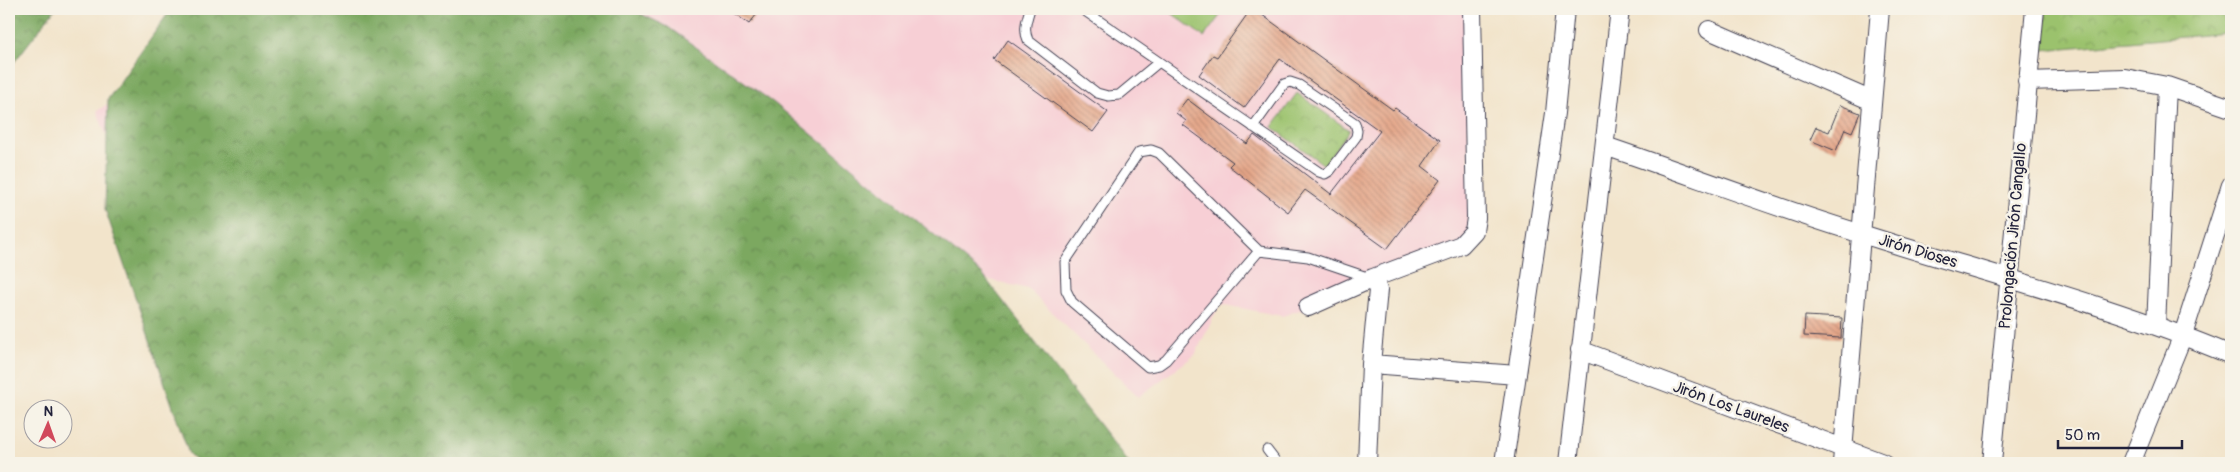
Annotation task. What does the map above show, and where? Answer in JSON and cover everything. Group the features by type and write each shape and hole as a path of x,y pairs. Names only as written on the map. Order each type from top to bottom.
{"street":[{"path":"1308,307 1373,278 1461,245 1474,231 1476,218 1472,9"},
{"path":"1504,463 1555,114 1565,9"},
{"path":"1568,463 1620,9"},
{"path":"1842,456 1880,9"},
{"name":"Prolongación Jirón Cangallo","path":"1992,463 2035,9"},
{"path":"1709,30 1872,101"},
{"path":"2027,81 2125,78 2167,86 2231,108"},
{"path":"2156,326 2167,86"},
{"name":"Jirón Dioses","path":"1605,146 1860,234 2009,278 2183,335 2231,355"},
{"path":"2131,463 2183,335 2231,185"},
{"path":"1367,463 1371,364 1378,290 1373,278"},
{"name":"Jirón Los Laureles","path":"1580,350 1842,456 1883,463"},
{"path":"1371,364 1517,375"}],"lane":[{"path":"1030,9 1025,24 1025,34 1028,40 1097,93 1108,96 1119,95 1159,62"},
{"path":"1082,9 1253,127 1319,172 1325,174 1330,171 1356,137 1357,131 1355,123 1299,85 1290,82 1284,84 1253,127"},
{"path":"1259,251 1166,360 1159,365 1148,367 1072,302 1066,290 1065,262 1139,152 1150,150 1159,153 1259,251 1308,257 1373,278"},
{"path":"1267,450 1277,463"}],"shaded area":[{"path":"188,9 1468,9 1469,237 1457,257 1282,316 1220,304 1195,355 1138,397 1028,289 821,240 149,250 97,111 177,57"}],"green space":[{"path":"9,9 55,9 9,69"},
{"path":"171,9 631,9 668,27 774,103 982,274 1129,463 199,463 189,454 105,209 108,99"},
{"path":"1166,9 1225,9 1204,37"},
{"path":"2046,9 2224,9 2226,33 2043,50"},
{"path":"1297,93 1349,130 1324,165 1272,127"}],"building":[{"path":"728,9 761,9 749,24"},
{"path":"1251,9 1254,9 1393,110 1395,108 1440,140 1422,166 1440,180 1387,249 1305,190 1288,212 1229,166 1233,162 1183,125 1186,121 1176,113 1187,99 1247,144 1254,135 1331,194 1380,131 1280,59 1244,108 1199,75 1213,55 1217,57"},
{"path":"1008,40 1108,112 1093,132 994,60"},
{"path":"1840,105 1860,113 1852,132 1845,129 1836,151 1810,140 1816,127 1829,132"},
{"path":"1805,316 1842,318 1841,338 1804,336"}]}
